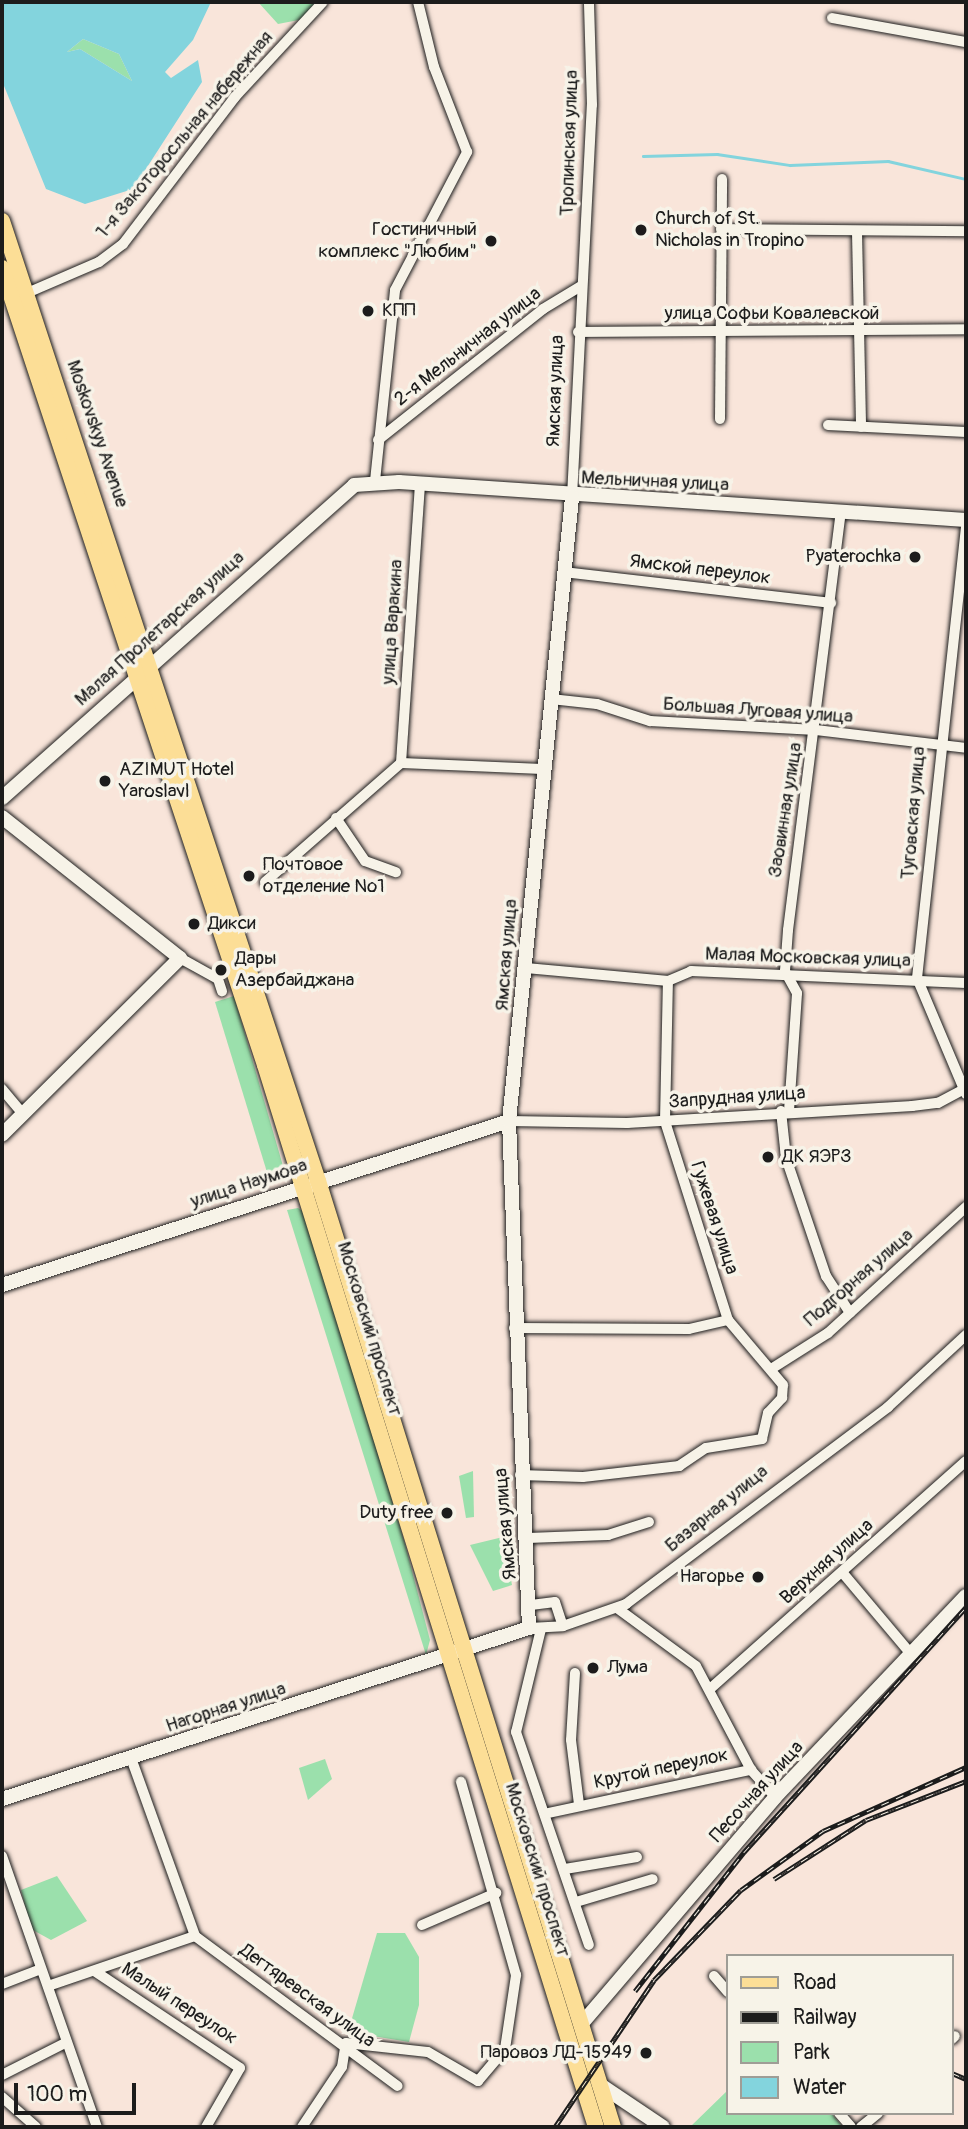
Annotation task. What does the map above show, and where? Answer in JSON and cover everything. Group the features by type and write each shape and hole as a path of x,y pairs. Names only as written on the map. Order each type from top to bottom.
{"main road":[{"name":"Moskovskyy Avenue","path":"2,221 151,662"},
{"name":"Moskovskyy Avenue","path":"2,268 138,673"},
{"name":"Московский проспект","path":"151,662 455,1656 556,1999 573,2081 593,2127"},
{"name":"Московский проспект","path":"138,673 310,1183"},
{"name":"Московский проспект","path":"455,1656 618,2127"},
{"name":"Московский проспект","path":"566,1981 584,2021 604,2087 612,2127"}],"street":[{"name":"1-я Закоторосльная набережная","path":"27,293 99,262 122,244 235,97 323,2"},
{"path":"375,481 395,290 467,152 434,67 418,2"},
{"name":"Тропинская улица","path":"581,286 592,105 589,2"},
{"path":"832,18 966,42"},
{"path":"719,419 722,179"},
{"path":"721,229 966,231"},
{"path":"857,232 856,332 861,427"},
{"name":"2-я Мельничная улица","path":"378,440 543,309 581,286"},
{"name":"Ямская улица","path":"529,1628 531,1605 528,1538 520,1475 514,1328 509,1121 572,497 581,286"},
{"name":"улица Софьи Ковалевской","path":"578,332 856,332 966,329"},
{"path":"828,425 966,432"},
{"name":"Мельничная улица","path":"345,491 375,481 572,497 966,520"},
{"name":"улица Варакина","path":"401,763 420,484"},
{"name":"Малая Пролетарская улица","path":"2,798 138,673 345,491"},
{"name":"Заовинная улица","path":"841,512 816,730 794,863 788,978 797,993 785,1111 786,1158 826,1276 850,1313"},
{"name":"Туговская улица","path":"965,1091 917,978 938,746 966,527"},
{"name":"Ямской переулок","path":"564,572 831,603"},
{"name":"Большая Луговая улица","path":"551,699 597,704 650,721 816,730 966,748"},
{"path":"265,882 401,763 543,769"},
{"path":"2,817 180,958 218,979 222,991"},
{"path":"336,818 365,860 396,872"},
{"path":"2,1135 180,958"},
{"name":"Малая Московская улица","path":"526,968 668,981 691,971 788,978 917,978 966,983"},
{"name":"Гужевая улица","path":"520,1475 583,1477 678,1466 706,1448 762,1440 768,1413 782,1398 783,1385 728,1320 665,1121 668,981"},
{"path":"2,1089 23,1114"},
{"name":"Запрудная улица","path":"509,1121 665,1121 937,1103 965,1091"},
{"name":"улица Наумова","path":"2,1285 310,1183 509,1121"},
{"name":"Подгорная улица","path":"771,1369 850,1313 966,1208"},
{"path":"514,1328 689,1329 728,1320"},
{"name":"Базарная улица","path":"455,1656 529,1628 563,1626 617,1608 888,1407 966,1335"},
{"name":"Верхняя улица","path":"711,1688 966,1461"},
{"path":"528,1538 608,1535 649,1522"},
{"path":"842,1572 912,1654"},
{"name":"Песочная улица","path":"584,2021 775,1797 966,1596"},
{"path":"531,1605 555,1602 563,1626"},
{"path":"617,1608 696,1666 711,1688 751,1770 775,1797"},
{"path":"529,1628 541,1629 516,1732 548,1813 589,1945"},
{"name":"Нагорная улица","path":"2,1799 455,1656"},
{"path":"575,1673 571,1740 579,1804"},
{"path":"48,1986 96,1972 195,1936 131,1758"},
{"name":"Крутой переулок","path":"548,1813 579,1804 751,1770"},
{"path":"302,2127 342,2067 346,2043 428,2052 478,2081 505,2049 516,1975 496,1893 461,1782"},
{"path":"2,1856 39,1970 48,1986 65,2042 97,2127"},
{"path":"565,1869 637,1857"},
{"path":"576,1902 653,1879"},
{"path":"422,1925 496,1893"},
{"name":"Дегтяревская улица","path":"195,1936 346,2043 398,2086"},
{"path":"2,1984 39,1970"},
{"name":"Малый переулок","path":"96,1972 240,2068 205,2127"},
{"path":"714,1976 726,1990"},
{"path":"2,2075 65,2042"},
{"path":"604,2087 663,2127"},
{"path":"2,2097 36,2127"},
{"path":"861,2127 876,2115"}],"green space":[{"path":"258,2 319,2 304,19 278,24"},
{"path":"83,39 119,54 132,81 80,49 67,52"},
{"path":"234,996 283,1166 280,1178 270,1182 215,1002"},
{"path":"298,1208 307,1214 405,1544 430,1640 426,1655 287,1210"},
{"path":"473,1471 474,1517 466,1518 459,1476"},
{"path":"503,1537 512,1585 493,1591 470,1545"},
{"path":"325,1759 332,1779 308,1800 299,1768"},
{"path":"57,1876 87,1921 51,1940 31,1929 21,1890"},
{"path":"377,1933 405,1933 419,1957 419,2005 409,2042 348,2032"},
{"path":"726,2092 726,2115 833,2115 842,2126 690,2127"}],"water":[{"path":"2,2 211,2 193,40 165,72 171,78 198,60 202,82 133,189 85,204 46,189 2,81","holes":["83,39 119,54 132,81 80,49 67,52"]}],"waterway":[{"path":"643,156 717,154 790,165 888,161 966,179"}],"railway":[{"path":"635,1991 744,1852 966,1607"},
{"path":"555,2127 654,1980 741,1890 823,1831 966,1767"},
{"path":"774,1879 866,1820 966,1781"},
{"path":"954,2074 966,2079"}],"place":[{"name":"Church of St. Nicholas in Tropino","path":"641,230"},
{"name":"Гостиничный комплекс \"Любим\"","path":"491,241"},
{"name":"КПП","path":"368,311"},
{"name":"Pyaterochka","path":"915,557"},
{"name":"AZIMUT Hotel Yaroslavl","path":"105,781"},
{"name":"Почтовое отделение №1","path":"249,876"},
{"name":"Дикси","path":"194,924"},
{"name":"Дары Азербайджана","path":"221,970"},
{"name":"ДК ЯЭРЗ","path":"768,1157"},
{"name":"Duty free","path":"447,1513"},
{"name":"Нагорье","path":"758,1577"},
{"name":"Лума","path":"593,1668"},
{"name":"Паровоз ЛД-15949","path":"646,2053"}]}
